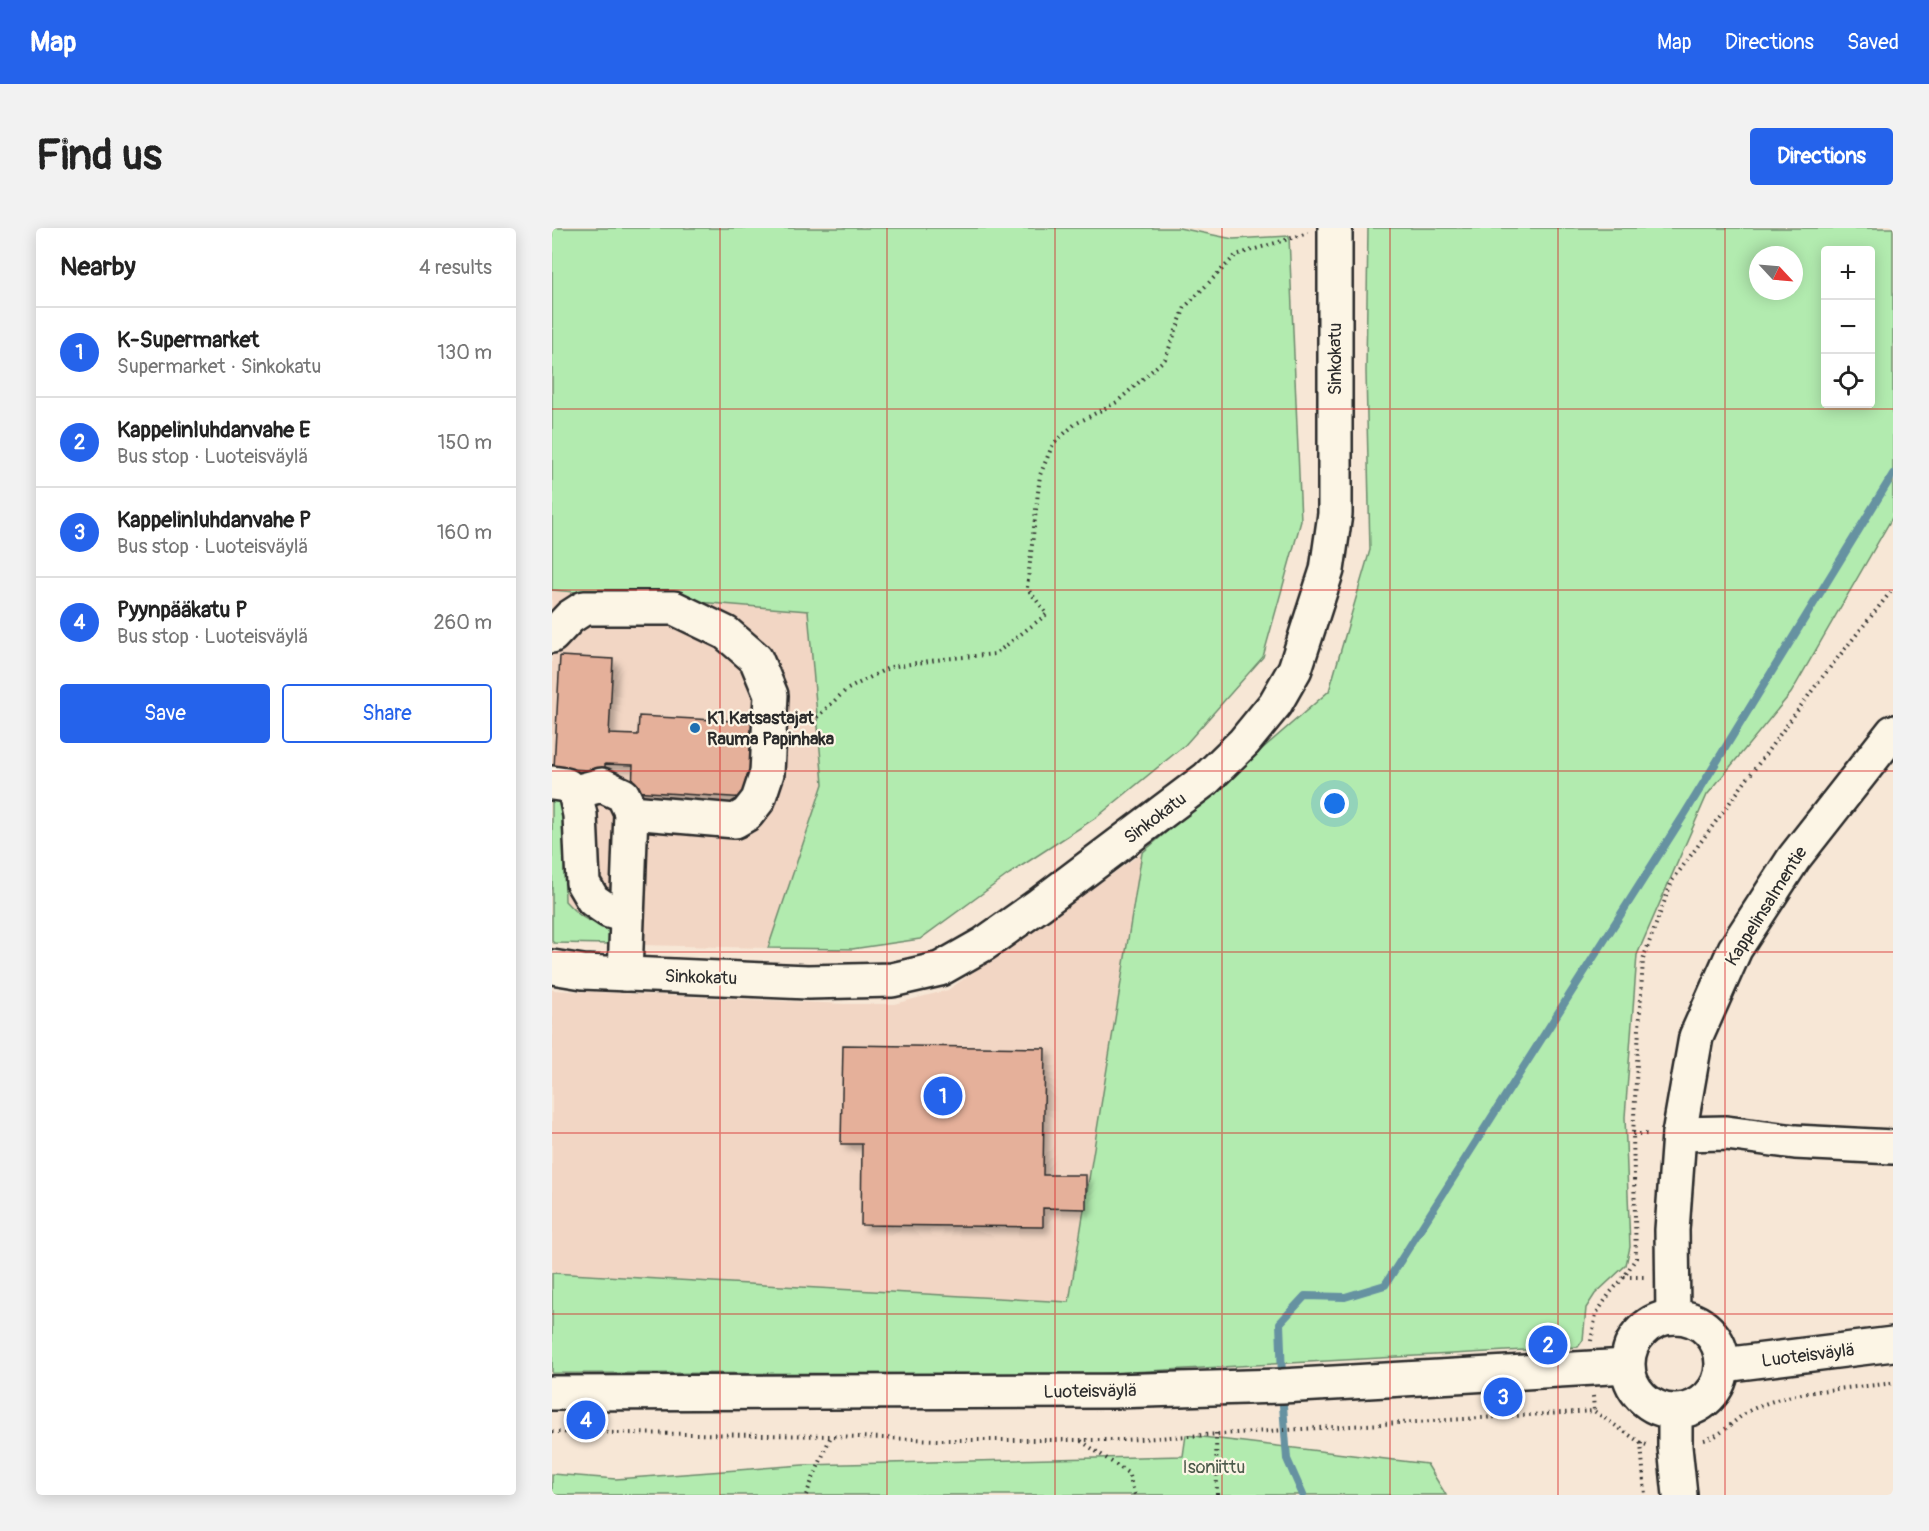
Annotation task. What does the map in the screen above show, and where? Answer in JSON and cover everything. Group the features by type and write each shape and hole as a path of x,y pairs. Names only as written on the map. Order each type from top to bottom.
{"main road":[{"name":"Sinkokatu","path":"552,967 583,972 808,981 892,980 940,969 984,944 1040,905 1206,779 1244,742 1275,704 1295,669 1327,570 1335,514 1325,229"},
{"path":"552,636 570,617 584,608 674,608 726,633 756,659 771,695 767,773 758,800 747,814 735,821 631,812"},
{"name":"Kappelinsalmentie","path":"1672,1317 1672,1230 1680,1134 1696,1037 1735,949 1794,858 1893,732"},
{"path":"625,974 631,812 623,795 602,785 563,788 580,814 582,883 593,900 609,911 627,916"},
{"path":"1680,1134 1726,1133 1795,1142 1893,1147"},
{"path":"1681,1316 1696,1321 1710,1330 1721,1348 1723,1365 1720,1382 1712,1396 1691,1410 1675,1412 1656,1408 1642,1399 1631,1382 1628,1366 1632,1344 1641,1330 1665,1317 1681,1316"},
{"name":"Luoteisväylä","path":"1723,1365 1893,1344"},
{"name":"Luoteisväylä","path":"552,1393 1113,1391 1282,1386 1628,1366"},
{"path":"1675,1412 1675,1447 1680,1495"}],"path":[{"path":"817,717 846,690 890,667 995,654 1047,614 1027,588 1040,475 1053,444 1075,424 1117,402 1165,359 1185,307 1236,255 1325,229"},
{"path":"552,1432 938,1440 1123,1440 1216,1432 1594,1411 1641,1443 1658,1448 1675,1447 1711,1438 1753,1408 1787,1396 1893,1383"},
{"path":"1216,1432 1217,1495"},
{"path":"806,1495 831,1436"},
{"path":"1079,1440 1128,1473 1135,1495"},
{"path":"1641,1443 1645,1495"}],"shaded area":[{"path":"552,590 808,610 823,784 768,948 554,943 552,941"},
{"path":"1142,853 1069,1302 552,1273 552,990 845,1004 894,1004 948,990"}],"green space":[{"path":"552,228 1179,228 1233,239 1289,236 1301,521 1263,657 1185,745 1097,817 1009,874 920,939 852,949 768,948 823,784 808,611 552,590"},
{"path":"1368,228 1893,228 1893,516 1791,693 1707,795 1637,955 1625,1117 1630,1247 1626,1265 1595,1294 1586,1308 1583,1340 1578,1347 1095,1374 552,1373 552,1273 1069,1302 1142,853 1329,691 1370,550 1366,372"},
{"path":"552,796 562,802 563,806 565,901 583,917 605,925 613,933 611,944 554,943 552,941"},
{"name":"Isoniittu","path":"1186,1435 1427,1464 1446,1495 552,1495 552,1474 616,1479 803,1465 1183,1456"}],"building":[{"name":"K1 Katsastajat Rauma Papinhaka","path":"560,656 613,659 609,734 638,735 639,716 752,722 748,798 632,791 633,765 605,764 605,771 554,768"},
{"path":"843,1045 1045,1048 1043,1175 1086,1175 1086,1209 1043,1208 1043,1227 861,1225 862,1144 841,1144"}],"waterway":[{"path":"1282,1377 1280,1323 1305,1296 1345,1297 1385,1285 1684,815 1893,474"},
{"path":"1282,1392 1287,1459 1303,1495"}],"place":[{"name":"K1 Katsastajat Rauma Papinhaka","path":"695,728"},
{"name":"K-Supermarket","path":"943,1096"},
{"name":"Kappelinluhdanvahe E","path":"1548,1345"},
{"name":"Kappelinluhdanvahe P","path":"1503,1397"},
{"name":"Pyynpääkatu P","path":"586,1420"}]}
